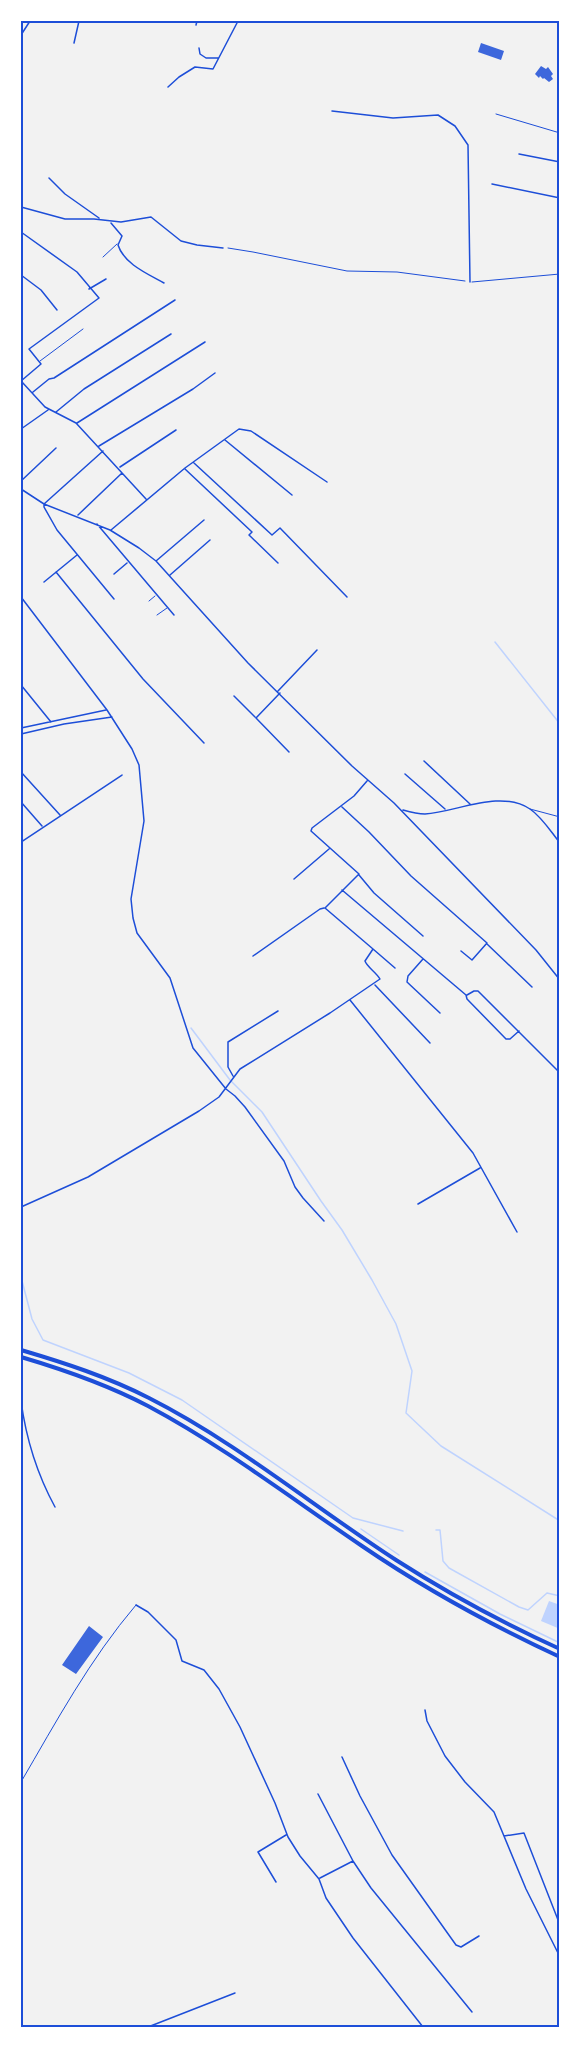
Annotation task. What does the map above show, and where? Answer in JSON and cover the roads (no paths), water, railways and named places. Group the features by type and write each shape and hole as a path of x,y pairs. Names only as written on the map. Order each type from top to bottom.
{"highway":[{"path":"21,1350 109,1379 175,1412 423,1577 492,1616 560,1649"},
{"path":"21,1357 93,1381 139,1401 172,1419 230,1455 420,1584 560,1657"}],"street":[{"path":"21,35 30,21"},
{"path":"74,43 79,21"},
{"path":"168,87 195,68 213,69 238,21"},
{"path":"199,48 200,54 206,58 219,57"},
{"path":"332,111 393,118 438,115 455,126 468,145 470,282"},
{"path":"519,154 560,162"},
{"path":"49,178 65,194 101,219"},
{"path":"492,184 560,198"},
{"path":"21,207 59,218 127,222 151,217 181,241 223,248"},
{"path":"110,221 123,236 119,249 126,258 147,274 164,283"},
{"path":"21,232 77,272 89,289 99,298 30,349 41,364 21,381 48,410 76,423 147,499"},
{"path":"21,274 41,290 57,310"},
{"path":"89,289 106,279"},
{"path":"32,392 175,300"},
{"path":"55,413 84,389 171,334"},
{"path":"76,423 205,342"},
{"path":"98,446 193,389 215,373"},
{"path":"21,429 48,410"},
{"path":"110,530 185,468 239,429 247,429 327,482"},
{"path":"119,468 176,430"},
{"path":"225,440 292,495"},
{"path":"21,481 56,448"},
{"path":"44,504 103,451"},
{"path":"193,462 272,536 280,528 347,597"},
{"path":"185,468 252,532 249,535 278,562"},
{"path":"77,516 124,472"},
{"path":"21,489 44,504 110,530 156,561 248,663 367,780 401,810 536,950 560,980"},
{"path":"44,504 46,513 57,530 114,599"},
{"path":"156,561 204,520"},
{"path":"96,524 174,615"},
{"path":"170,576 210,540"},
{"path":"44,582 78,554"},
{"path":"114,574 128,561"},
{"path":"56,573 143,679 204,743"},
{"path":"21,597 107,710 132,749 141,773 144,821 132,899 132,918 137,933 170,978 192,1048 226,1089 245,1107 284,1161 303,1198 324,1221"},
{"path":"256,718 317,650"},
{"path":"21,686 51,722"},
{"path":"234,696 289,752"},
{"path":"21,728 107,710"},
{"path":"21,734 112,717"},
{"path":"70,718 71,723"},
{"path":"424,761 471,804"},
{"path":"21,772 60,815"},
{"path":"405,774 446,809"},
{"path":"21,842 122,776"},
{"path":"367,780 360,791 311,830 359,874 374,894 423,936"},
{"path":"21,802 43,827"},
{"path":"401,810 426,814 471,804 510,802 529,808 560,843"},
{"path":"341,806 411,876 487,943 532,987"},
{"path":"294,879 329,848"},
{"path":"253,956 320,909 325,908 359,874"},
{"path":"342,890 466,995 467,999 506,1039 510,1039 519,1031"},
{"path":"325,908 395,968"},
{"path":"461,951 472,960 487,943"},
{"path":"21,1207 88,1177 213,1101 226,1089 240,1069 374,984 380,979 376,971 365,961 373,949"},
{"path":"424,958 408,976 407,982 440,1013"},
{"path":"374,984 430,1043"},
{"path":"466,995 478,991 560,1073"},
{"path":"350,1000 473,1152 517,1232"},
{"path":"233,1078 228,1067 228,1042 278,1011"},
{"path":"418,1204 481,1167"},
{"path":"21,1401 35,1462 55,1507"},
{"path":"136,1605 148,1612 176,1640 182,1661 204,1670 219,1689 240,1727 288,1835 300,1856 319,1879 326,1898 348,1930 423,2027"},
{"path":"425,1710 427,1721 445,1756 465,1782 494,1812 526,1889 560,1958"},
{"path":"342,1757 392,1855 456,1945 461,1947 466,1945 478,1936"},
{"path":"318,1794 353,1861 371,1888 472,2012"},
{"path":"504,1836 524,1833 560,1925"},
{"path":"276,1882 258,1852 276,1839 288,1835"},
{"path":"319,1879 353,1861"},
{"path":"148,2027 235,1993"}],"lane":[{"path":"496,114 560,134"},
{"path":"103,257 119,243"},
{"path":"470,282 560,274"},
{"path":"40,362 83,329"},
{"path":"149,601 156,594"},
{"path":"157,615 167,608"},
{"path":"529,808 560,817"},
{"path":"21,1782 108,1640 136,1605"}],"water":[{"path":"549,1601 560,1605 560,1629 541,1621"}],"waterway":[{"path":"495,642 560,724"},
{"path":"191,1028 230,1080 262,1112 342,1230 372,1280 396,1324 412,1371 406,1413 441,1446 560,1521"},
{"path":"21,1277 32,1319 43,1340 129,1373 182,1400 353,1518 403,1531"},
{"path":"361,1529 399,1555"},
{"path":"436,1530 440,1530 443,1561 449,1568 519,1607 528,1610 547,1593 560,1596"},
{"path":"425,1572 500,1614 560,1643"}]}
